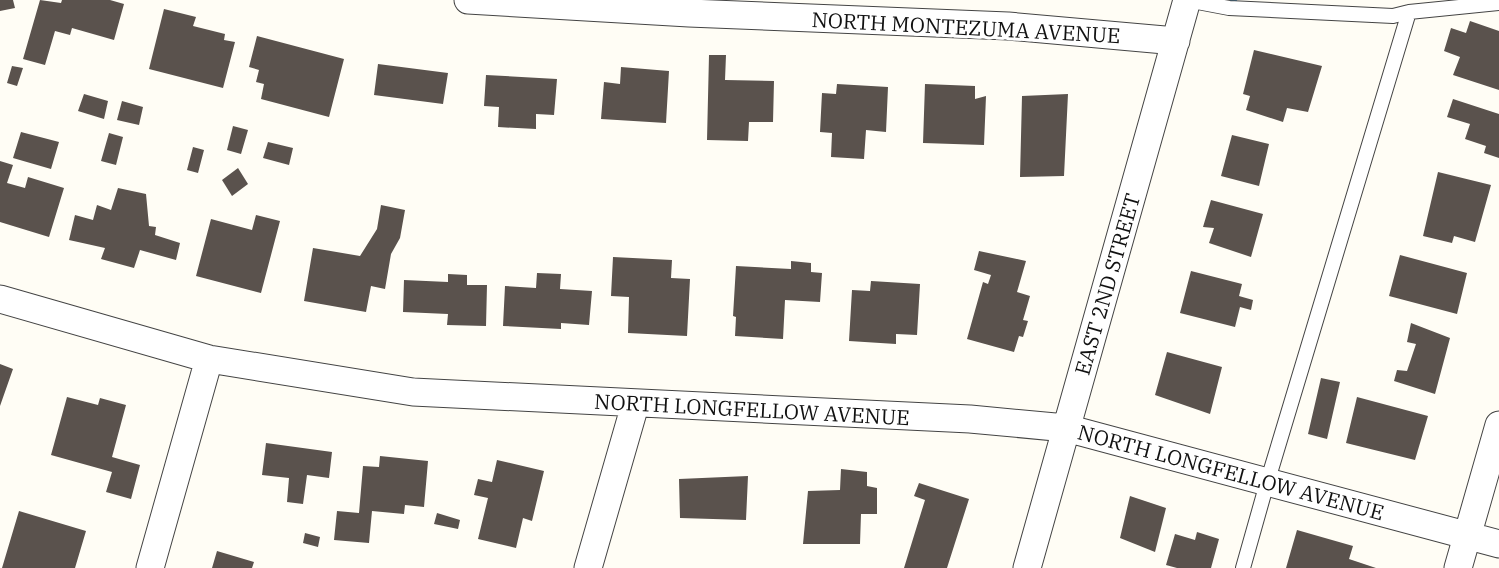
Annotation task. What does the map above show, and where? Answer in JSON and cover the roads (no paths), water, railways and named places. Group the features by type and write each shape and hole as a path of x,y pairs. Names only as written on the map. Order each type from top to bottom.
{"street":[{"name":"NORTH MONTEZUMA AVENUE","path":"468,0 656,12 1008,27 1176,41"},
{"name":"EAST 2ND STREET","path":"1027,568 1187,0"},
{"name":"NORTH LONGFELLOW AVENUE","path":"0,299 209,359 413,392 635,405 970,419 1066,428 1499,544"},
{"path":"150,568 209,359"},
{"path":"588,568 635,405"},
{"path":"1458,568 1499,425"}],"lane":[{"path":"1187,0 1229,8 1394,16 1409,12 1499,3"},
{"path":"1243,568 1409,12"}],"waterway":[{"path":"1215,0 1233,0"}]}
